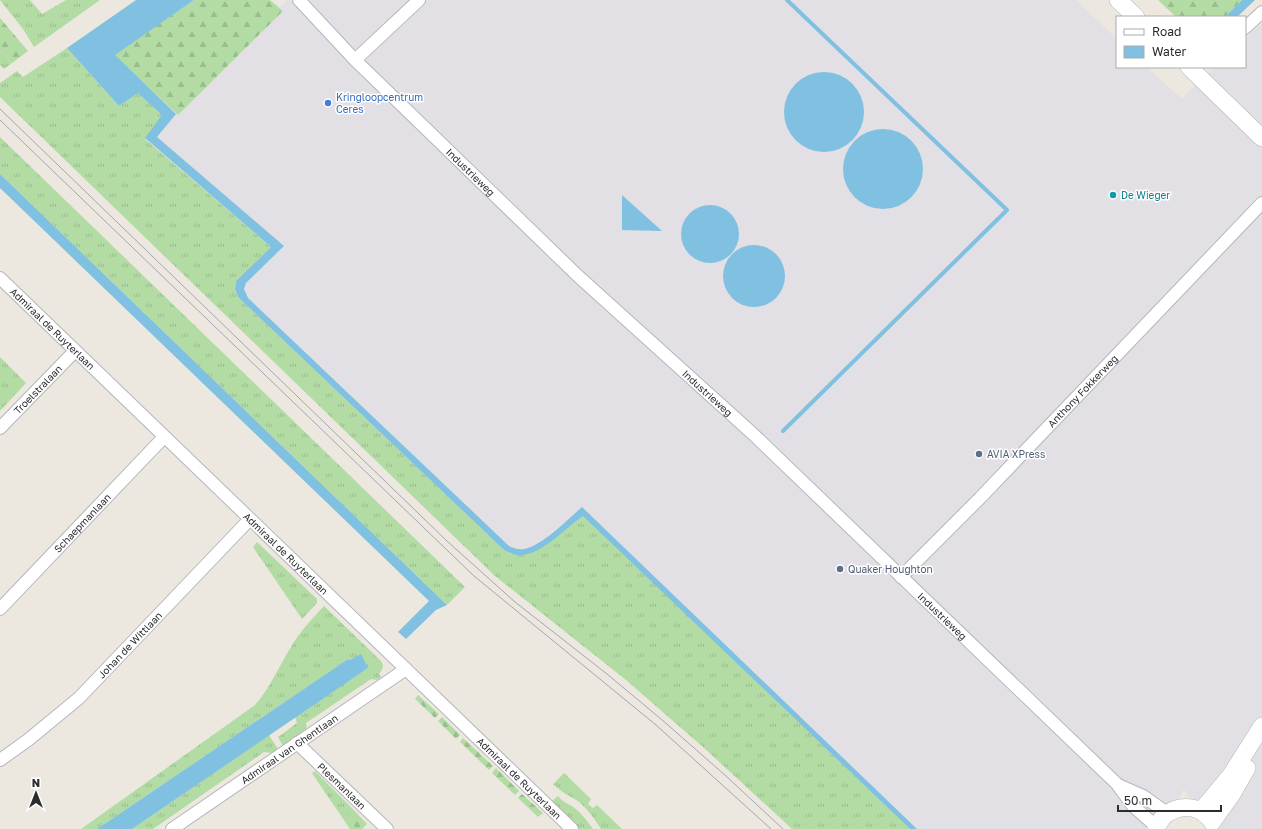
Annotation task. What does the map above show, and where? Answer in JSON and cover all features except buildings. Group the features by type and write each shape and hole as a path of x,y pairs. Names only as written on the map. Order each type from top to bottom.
{"street":[{"name":"Industrieweg","path":"299,0 355,60 578,276 753,434 1117,784 1133,806 1156,828"},
{"path":"355,60 419,0"},
{"path":"1118,0 1135,16"},
{"path":"1246,27 1262,12"},
{"path":"1196,69 1262,138"},
{"name":"Anthony Fokkerweg","path":"901,577 980,498 1262,203"},
{"name":"Admiraal de Ruyterlaan","path":"0,278 572,829"},
{"name":"Troelstralaan","path":"0,428 75,351"},
{"name":"Schaepmanlaan","path":"0,609 164,437"},
{"name":"Johan de Wittlaan","path":"0,760 28,740 79,698 250,519"},
{"name":"Admiraal van Ghentlaan","path":"172,829 406,669"},
{"path":"1209,821 1231,775 1262,726"},
{"name":"Plesmanlaan","path":"297,743 387,829"},
{"path":"1209,821 1232,794 1262,745"},
{"name":"Industrieweg","path":"1117,784 1143,796 1167,813"},
{"path":"1156,828 1167,813 1184,807 1192,808 1209,821"}],"shaded area":[{"path":"287,0 1076,0 1116,38 1116,68 1148,68 1182,98 1214,68 1246,68 1246,38 1262,23 1262,829 1211,829 1184,789 1163,829 916,829 582,508 541,542 532,547 522,550 508,546 247,298 244,288 246,283 284,246 155,137"}],"green space":[{"path":"0,0 30,0 42,14 66,0 100,0 34,47 23,29"},
{"path":"194,0 270,0 283,11 178,115 114,55"},
{"path":"1158,0 1242,0 1226,16 1175,16"},
{"path":"0,18 28,51 12,63 0,50"},
{"path":"67,48 119,106 138,93 163,115 145,139 271,247 236,281 235,289 238,297 504,550 512,554 545,546 583,515 910,829 792,829 703,747 626,680 495,576 0,97 0,83 17,71 23,77"},
{"path":"0,50 12,63 4,69 0,65"},
{"path":"0,137 465,587 447,605 0,174"},
{"path":"0,357 26,383 0,411"},
{"path":"257,542 317,599 317,603 302,619 253,547"},
{"path":"324,606 381,661 383,665 379,674 381,677 377,680 371,679 306,723 307,729 283,746 278,737 297,723 295,717 368,668 348,659 97,829 81,829 255,705 270,684 298,636"},
{"path":"418,695 439,714 435,718 415,699"},
{"path":"442,717 460,735 456,739 438,721"},
{"path":"269,735 278,749 272,753 264,752 153,829 132,829"},
{"path":"463,738 493,766 489,770 460,742"},
{"path":"496,768 519,791 515,795 492,773"},
{"path":"315,771 327,783 322,788 312,773"},
{"path":"564,773 591,799 588,804 593,808 597,805 622,829 601,829 579,802 562,792 553,784"},
{"path":"327,783 349,805 345,809 355,829 350,829 322,788"},
{"path":"522,794 543,813 538,817 518,798"},
{"path":"558,796 579,811 593,829 576,829 551,805 552,801"},
{"path":"349,805 367,824 362,829 355,829 345,809"}],"water":[{"path":"136,0 194,0 115,55 176,114 157,137 284,246 246,283 244,289 248,298 509,546 516,549 522,549 539,543 547,538 582,507 917,829 910,829 583,516 538,550 518,555 504,550 238,297 235,289 236,281 271,247 145,138 162,115 138,93 119,106 67,48"},
{"path":"1242,0 1255,0 1238,16 1226,16"},
{"path":"816,72 832,72 846,78 858,90 864,104 864,120 858,134 846,146 832,152 816,152 802,146 790,134 784,120 784,104 790,90 802,78"},
{"path":"883,129 898,132 911,141 920,154 923,169 920,184 911,197 898,206 883,209 868,206 855,197 846,184 843,169 846,154 855,141 868,132"},
{"path":"0,174 447,605 436,610 406,639 398,632 429,601 0,188"},
{"path":"622,195 662,231 622,230"},
{"path":"710,205 721,207 731,213 737,223 739,234 737,245 731,255 721,261 710,263 699,261 689,255 683,245 681,234 683,223 689,213 699,207"},
{"path":"754,245 766,247 776,254 783,264 785,276 783,288 776,298 766,305 754,307 742,305 732,298 725,288 723,276 725,264 732,254 742,247"},
{"path":"361,654 368,668 132,829 97,829 348,659 350,660"}],"waterway":[{"path":"783,431 1007,210 787,0"}],"tram line":[{"path":"0,109 448,542 515,602 607,674 661,719 783,829"},
{"path":"0,120 474,576 656,725 771,829"}],"place":[{"name":"Kringloopcentrum Ceres","path":"328,103"},
{"name":"De Wieger","path":"1113,195"},
{"name":"AVIA XPress","path":"979,454"},
{"name":"Quaker Houghton","path":"840,569"}]}
